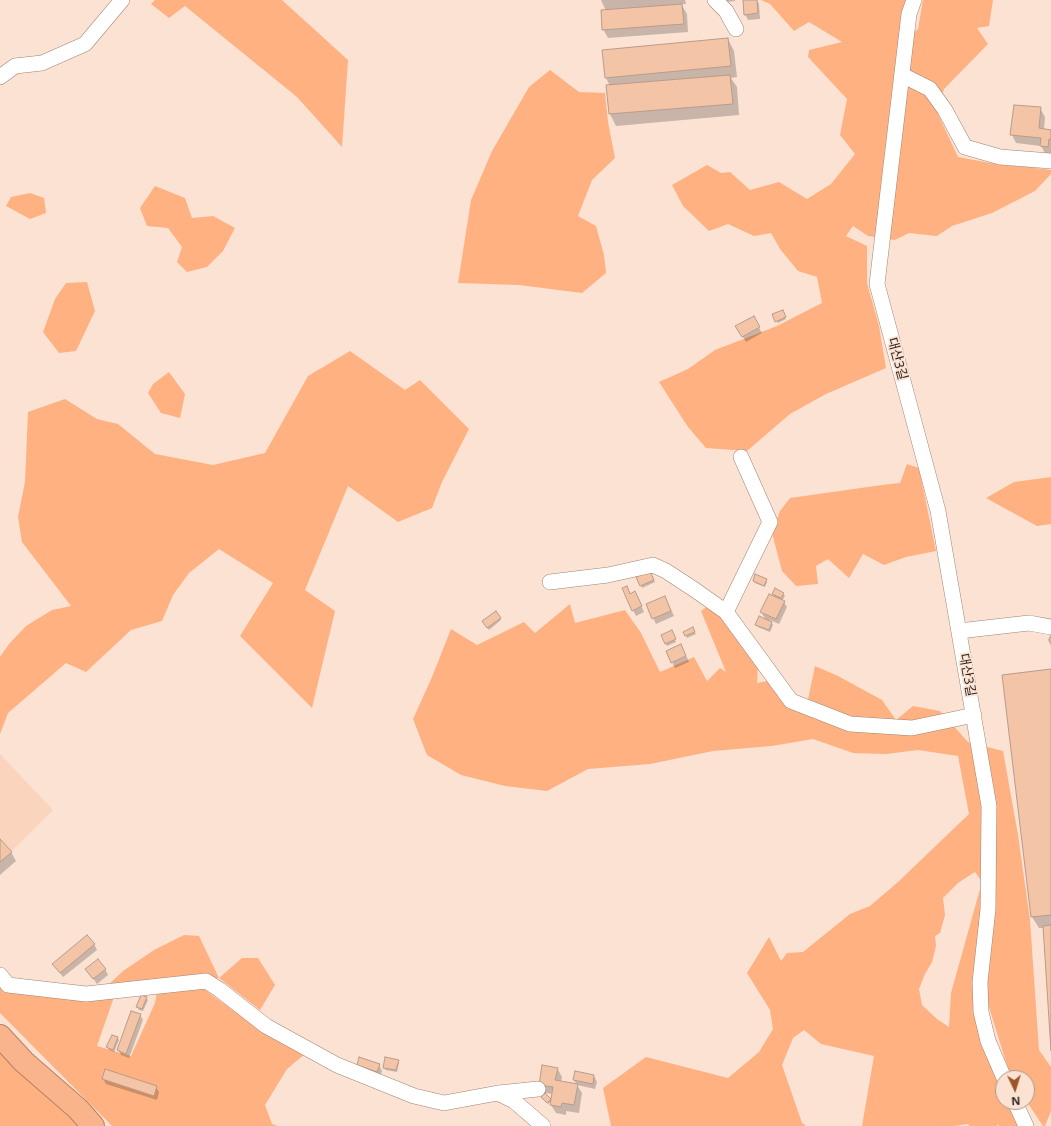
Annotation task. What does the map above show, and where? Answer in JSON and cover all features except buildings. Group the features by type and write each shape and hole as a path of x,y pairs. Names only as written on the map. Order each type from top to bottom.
{"highway":[{"path":"0,1036 24,1062 78,1109 94,1126"}],"street":[{"path":"0,77 15,66 42,63 85,44 122,0"},
{"path":"714,0 726,11 736,29"},
{"name":"대산3길","path":"914,0 909,14 877,284 938,511 989,806 988,909 980,982 981,1012 988,1041 1001,1070"},
{"path":"902,75 930,89 945,110 965,147 1000,157 1051,161"},
{"path":"726,612 770,522 741,457"},
{"path":"550,582 608,575 653,565 666,571 726,612 791,701 850,724 912,728 974,715"},
{"path":"959,631 1029,623 1051,627"},
{"path":"0,976 8,985 86,994 206,981 272,1030 337,1065 414,1096 444,1103 498,1093 538,1089"},
{"path":"498,1093 514,1101 543,1126"},
{"path":"1018,1110 1025,1126"}],"shaded area":[{"path":"155,0 282,0 348,60 342,147 297,97 185,6 169,18 151,4"},
{"path":"761,0 909,0 900,42 918,29 923,0 993,0 989,26 977,28 988,44 944,89 937,112 958,157 1001,165 1051,170 1051,174 1035,191 992,213 952,226 937,236 909,233 895,240 868,236 853,226 846,236 867,246 867,283 879,326 886,368 826,394 790,414 747,451 706,448 688,427 659,382 688,369 715,350 777,326 822,303 817,277 798,271 780,249 771,233 754,236 728,224 709,231 683,206 672,185 707,165 721,173 730,172 750,190 779,182 807,199 831,184 855,154 840,135 847,99 808,57 809,50 842,42 809,22 794,31 770,4"},
{"path":"550,70 579,92 605,93 608,122 615,158 592,180 578,216 596,226 604,255 606,273 582,293 519,285 458,283 471,200 492,151 529,87"},
{"path":"155,186 185,198 192,218 213,216 235,228 223,251 207,267 187,272 177,262 182,247 168,228 147,226 140,208"},
{"path":"30,193 44,198 46,213 30,219 6,206 11,197"},
{"path":"87,282 95,311 76,351 59,353 43,332 55,299 66,283"},
{"path":"350,351 405,390 420,380 469,429 442,482 432,508 398,522 348,486 305,590 335,611 312,708 240,636 273,583 219,549 189,573 173,595 162,621 131,630 86,672 66,663 8,713 0,734 0,657 9,644 26,626 52,610 71,606 22,542 18,517 25,482 28,412 65,399 97,419 118,424 155,454 213,465 265,453 308,376"},
{"path":"169,372 185,394 180,418 161,413 148,393 153,384"},
{"path":"907,464 919,468 936,551 906,557 884,565 863,554 849,578 828,559 816,566 818,584 796,586 782,571 772,533 780,511 790,498 900,483"},
{"path":"1051,477 1051,524 1037,526 986,498 1014,482"},
{"path":"570,604 575,623 625,610 641,633 660,672 694,657 707,681 720,668 726,672 701,611 708,606 721,618 758,666 757,683 773,680 806,709 815,666 838,676 882,700 896,720 913,706 940,711 968,742 1003,751 1018,835 1030,920 1039,1050 1051,1067 1051,1111 1045,1126 1043,1126 1032,1110 1035,1110 1035,1070 1009,1070 988,1004 975,1009 996,1070 995,1110 1014,1110 1019,1126 999,1126 997,1124 997,1126 969,1126 968,1124 954,1126 862,1126 874,1056 821,1044 804,1030 793,1038 782,1065 802,1123 806,1126 611,1126 603,1088 646,1057 728,1078 759,1052 773,1029 770,1010 747,973 769,937 781,961 787,953 803,952 850,914 870,906 898,882 969,814 958,756 918,750 886,754 853,753 813,739 772,746 713,751 650,764 588,769 547,791 505,786 461,775 427,755 413,719 451,629 477,645 524,622 535,633","holes":["975,872 982,882 951,993 949,1027 937,1019 922,1005 919,989 932,962 936,946 935,936 940,933 945,915 943,898 958,883"]},
{"path":"0,754 53,810 0,863"},
{"path":"184,935 199,936 219,978 171,980 105,988 123,971 154,950"},
{"path":"242,958 258,958 275,985 260,1010 219,978"},
{"path":"0,985 114,997 97,1046 131,1056 155,1003 157,993 202,988 240,1015 305,1054 287,1069 265,1105 272,1124 278,1126 112,1126 0,1013"},
{"path":"0,1046 81,1126 0,1126"}]}
